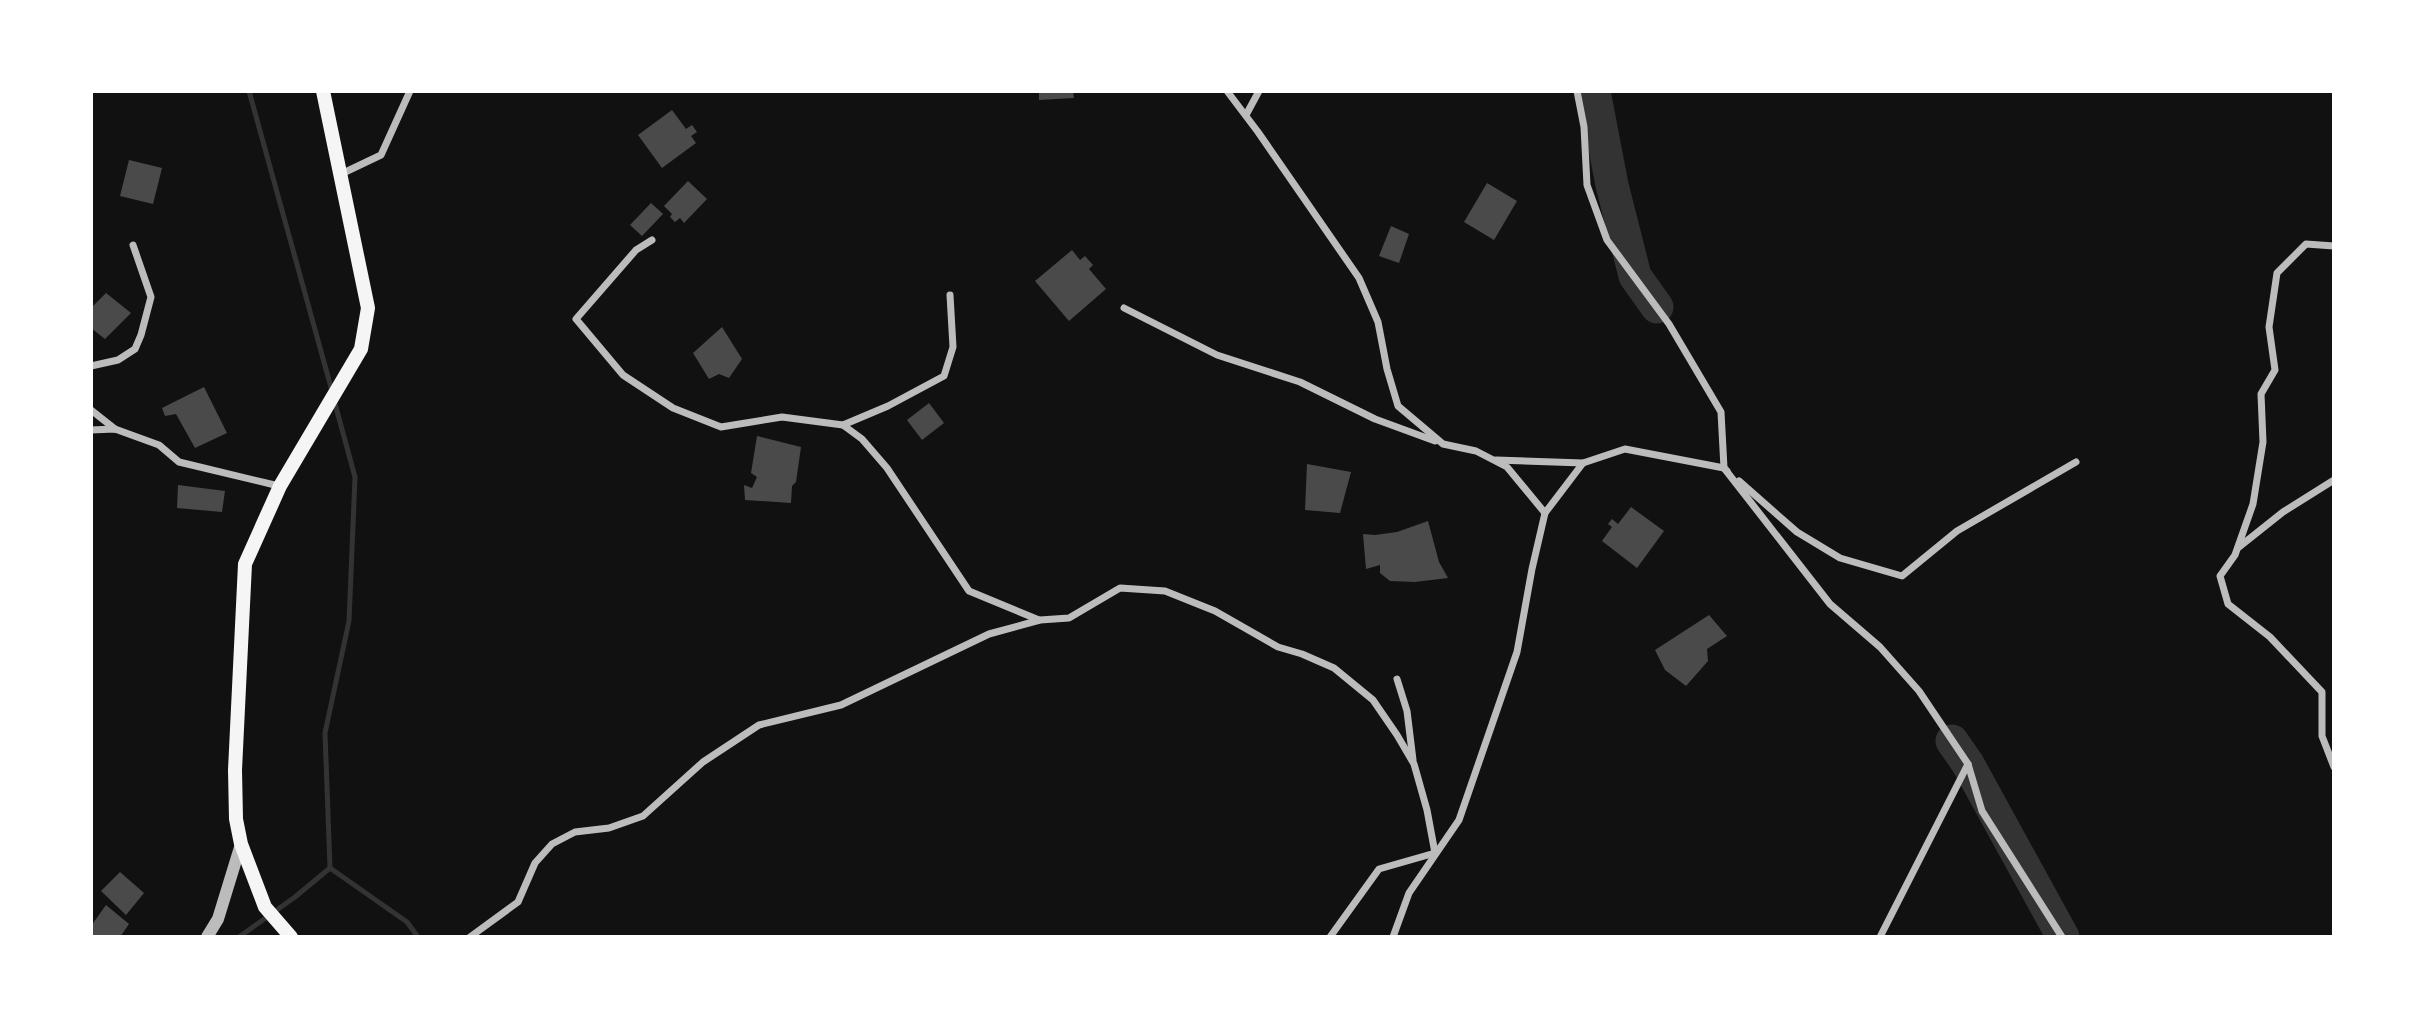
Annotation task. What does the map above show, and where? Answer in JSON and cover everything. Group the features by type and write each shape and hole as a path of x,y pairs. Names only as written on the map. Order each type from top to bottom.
{"main road":[{"path":"291,937 265,907 250,868 236,819 235,770 245,564 280,486 360,349 368,308 323,91"}],"street":[{"path":"339,175 381,155 410,91"},
{"path":"1227,91 1320,219 1359,278 1378,322 1387,369 1398,406 1443,443"},
{"path":"1245,115 1259,91"},
{"path":"1577,91 1584,127 1587,185 1608,240 1669,324 1721,412 1724,468 1830,604 1880,648 1919,691 1968,764 1982,811 2063,937"},
{"path":"652,240 636,250 576,319 623,375 673,408 721,427 782,417 843,425 862,439 887,468 970,591 1040,621"},
{"path":"2334,246 2305,244 2277,272 2269,327 2275,370 2261,394 2263,442 2253,504 2235,555 2220,576 2228,604 2270,637 2322,692 2322,736 2334,767"},
{"path":"91,366 118,360 135,348 141,335 151,297 133,245"},
{"path":"843,425 888,406 944,376 953,347 950,295"},
{"path":"1124,308 1217,355 1300,382 1375,419 1493,460 1507,467 1545,513"},
{"path":"91,410 115,429 159,445 179,462 280,486"},
{"path":"91,430 115,429"},
{"path":"1493,460 1583,463 1625,449 1724,468 1797,532 1840,558 1902,576 1956,531 2076,462"},
{"path":"1394,937 1409,893 1459,820 1517,652 1545,513 1583,463"},
{"path":"2238,548 2283,512 2334,480"},
{"path":"470,937 518,902 535,863 552,844 575,832 609,828 643,816 703,762 759,724 841,705 989,634 1040,621 1069,618 1120,589 1165,591 1215,611 1278,648 1302,654 1334,668 1373,700 1414,764"},
{"path":"1397,679 1407,711 1414,764 1435,853"},
{"path":"1880,937 1968,764"},
{"path":"207,937 218,919 242,844"},
{"path":"1330,937 1379,869 1435,853"}],"building":[{"path":"1039,91 1073,91 1074,98 1039,100"},
{"path":"672,110 686,129 692,125 697,132 691,136 696,143 662,168 638,135"},
{"path":"129,160 162,168 153,204 120,196"},
{"path":"688,181 707,199 684,223 680,218 675,222 664,206"},
{"path":"1487,183 1517,201 1494,240 1464,222"},
{"path":"651,203 663,214 642,236 630,225"},
{"path":"1391,226 1409,234 1399,263 1379,256"},
{"path":"1072,250 1080,260 1085,256 1093,265 1089,269 1106,289 1069,321 1035,281"},
{"path":"106,293 131,313 105,339 91,328 91,308"},
{"path":"722,327 742,359 729,378 719,374 709,379 693,353"},
{"path":"204,387 227,433 195,448 176,414 165,416 162,408"},
{"path":"929,403 944,423 922,440 907,420"},
{"path":"757,436 801,447 791,503 745,500 744,485 752,488 757,477 751,473"},
{"path":"1307,464 1351,472 1340,513 1305,510"},
{"path":"178,485 225,491 222,512 177,508"},
{"path":"1631,507 1664,531 1637,568 1602,541 1612,527 1608,524 1612,519 1618,524"},
{"path":"1428,521 1439,562 1448,578 1415,582 1390,581 1380,573 1380,565 1366,569 1363,534 1397,532"},
{"path":"1709,615 1727,636 1707,649 1708,661 1686,686 1665,670 1655,650"},
{"path":"120,872 144,893 126,915 101,891"},
{"path":"106,905 129,924 120,937 96,937 91,934 91,926"}],"waterway":[{"path":"249,91 332,391"},
{"path":"1594,91 1612,185 1635,276 1657,307"},
{"path":"330,868 325,733 349,621 355,477 334,400"},
{"path":"1952,741 1968,764 2063,937"},
{"path":"330,868 407,922 418,937"},
{"path":"239,937 330,868"}]}
